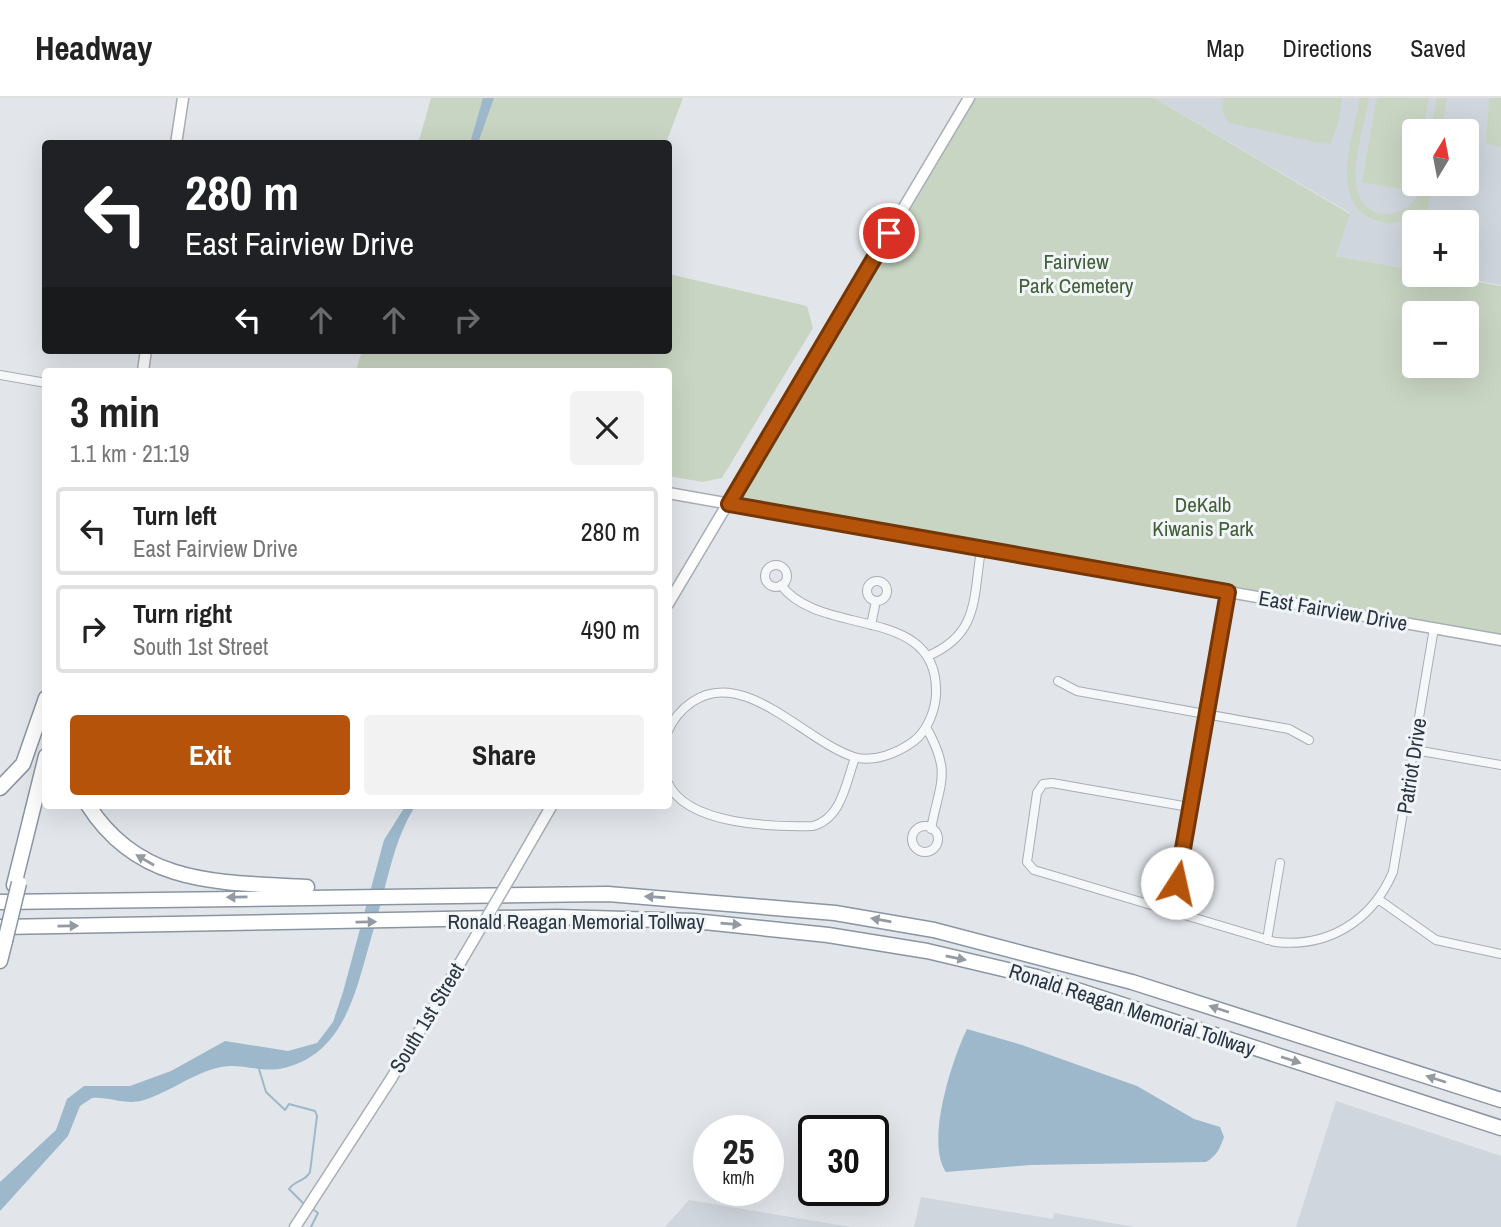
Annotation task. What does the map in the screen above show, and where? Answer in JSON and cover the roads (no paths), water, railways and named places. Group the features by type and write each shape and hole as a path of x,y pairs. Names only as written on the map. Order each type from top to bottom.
{"highway":[{"path":"0,788 23,764 42,709"},
{"path":"16,884 42,773"},
{"path":"0,961 2,936 42,795"},
{"path":"90,809 99,823 124,847 167,871 214,882 354,894"},
{"path":"0,902 354,894"},
{"name":"Ronald Reagan Memorial Tollway","path":"354,894 631,895 747,903 882,920 934,930 1132,982 1501,1100"},
{"name":"Ronald Reagan Memorial Tollway","path":"2,936 557,917 694,921 828,935 927,951 1037,977 1501,1128"}],"street":[{"path":"177,140 183,98"},
{"path":"672,594 729,504 968,98"},
{"path":"0,375 42,382"},
{"name":"East Fairview Drive","path":"672,494 1501,640"},
{"path":"928,656 954,643 964,630 981,550"},
{"path":"672,725 679,714 703,696 734,693 751,699 855,758 894,753 916,740 926,727 934,708 936,691 928,656 902,634 821,613 790,597 781,585"},
{"path":"1171,910 1228,592"},
{"path":"871,625 876,601"},
{"name":"Patriot Drive","path":"1378,899 1393,872 1434,628"},
{"path":"1059,681 1077,691 1290,729 1308,740"},
{"path":"926,727 942,758 931,829"},
{"path":"1415,750 1501,765"},
{"path":"672,789 678,799 705,815 813,826 827,820 837,809 855,758"},
{"path":"1189,807 1043,784 1037,793 1032,816 1026,852 1029,867 1267,940 1294,944 1331,936 1362,917 1378,899 1436,940 1501,954"},
{"name":"South 1st Street","path":"295,1227 391,1079 550,809"},
{"path":"1267,940 1280,863"}],"water":[{"path":"483,98 494,98 479,140 471,140"},
{"path":"403,809 414,809 396,848 355,992 335,1033 321,1049 302,1061 279,1069 221,1067 137,1102 92,1098 80,1106 68,1136 0,1211 0,1182 56,1130 67,1099 84,1086 130,1086 171,1071 225,1041 288,1051 317,1043 333,1022 343,992 384,840"},
{"path":"967,1029 1022,1045 1137,1086 1194,1119 1220,1127 1224,1137 1213,1157 1206,1162 1030,1165 946,1172 940,1159 939,1122 954,1060"}],"waterway":[{"path":"259,1069 266,1092 285,1110 289,1104 315,1111 317,1116 310,1172 289,1189 303,1203"},
{"path":"311,1227 318,1213 314,1210"}],"park label":[{"name":"Fairview Park Cemetery","path":"1076,274"},
{"name":"DeKalb Kiwanis Park","path":"1203,517"}]}
